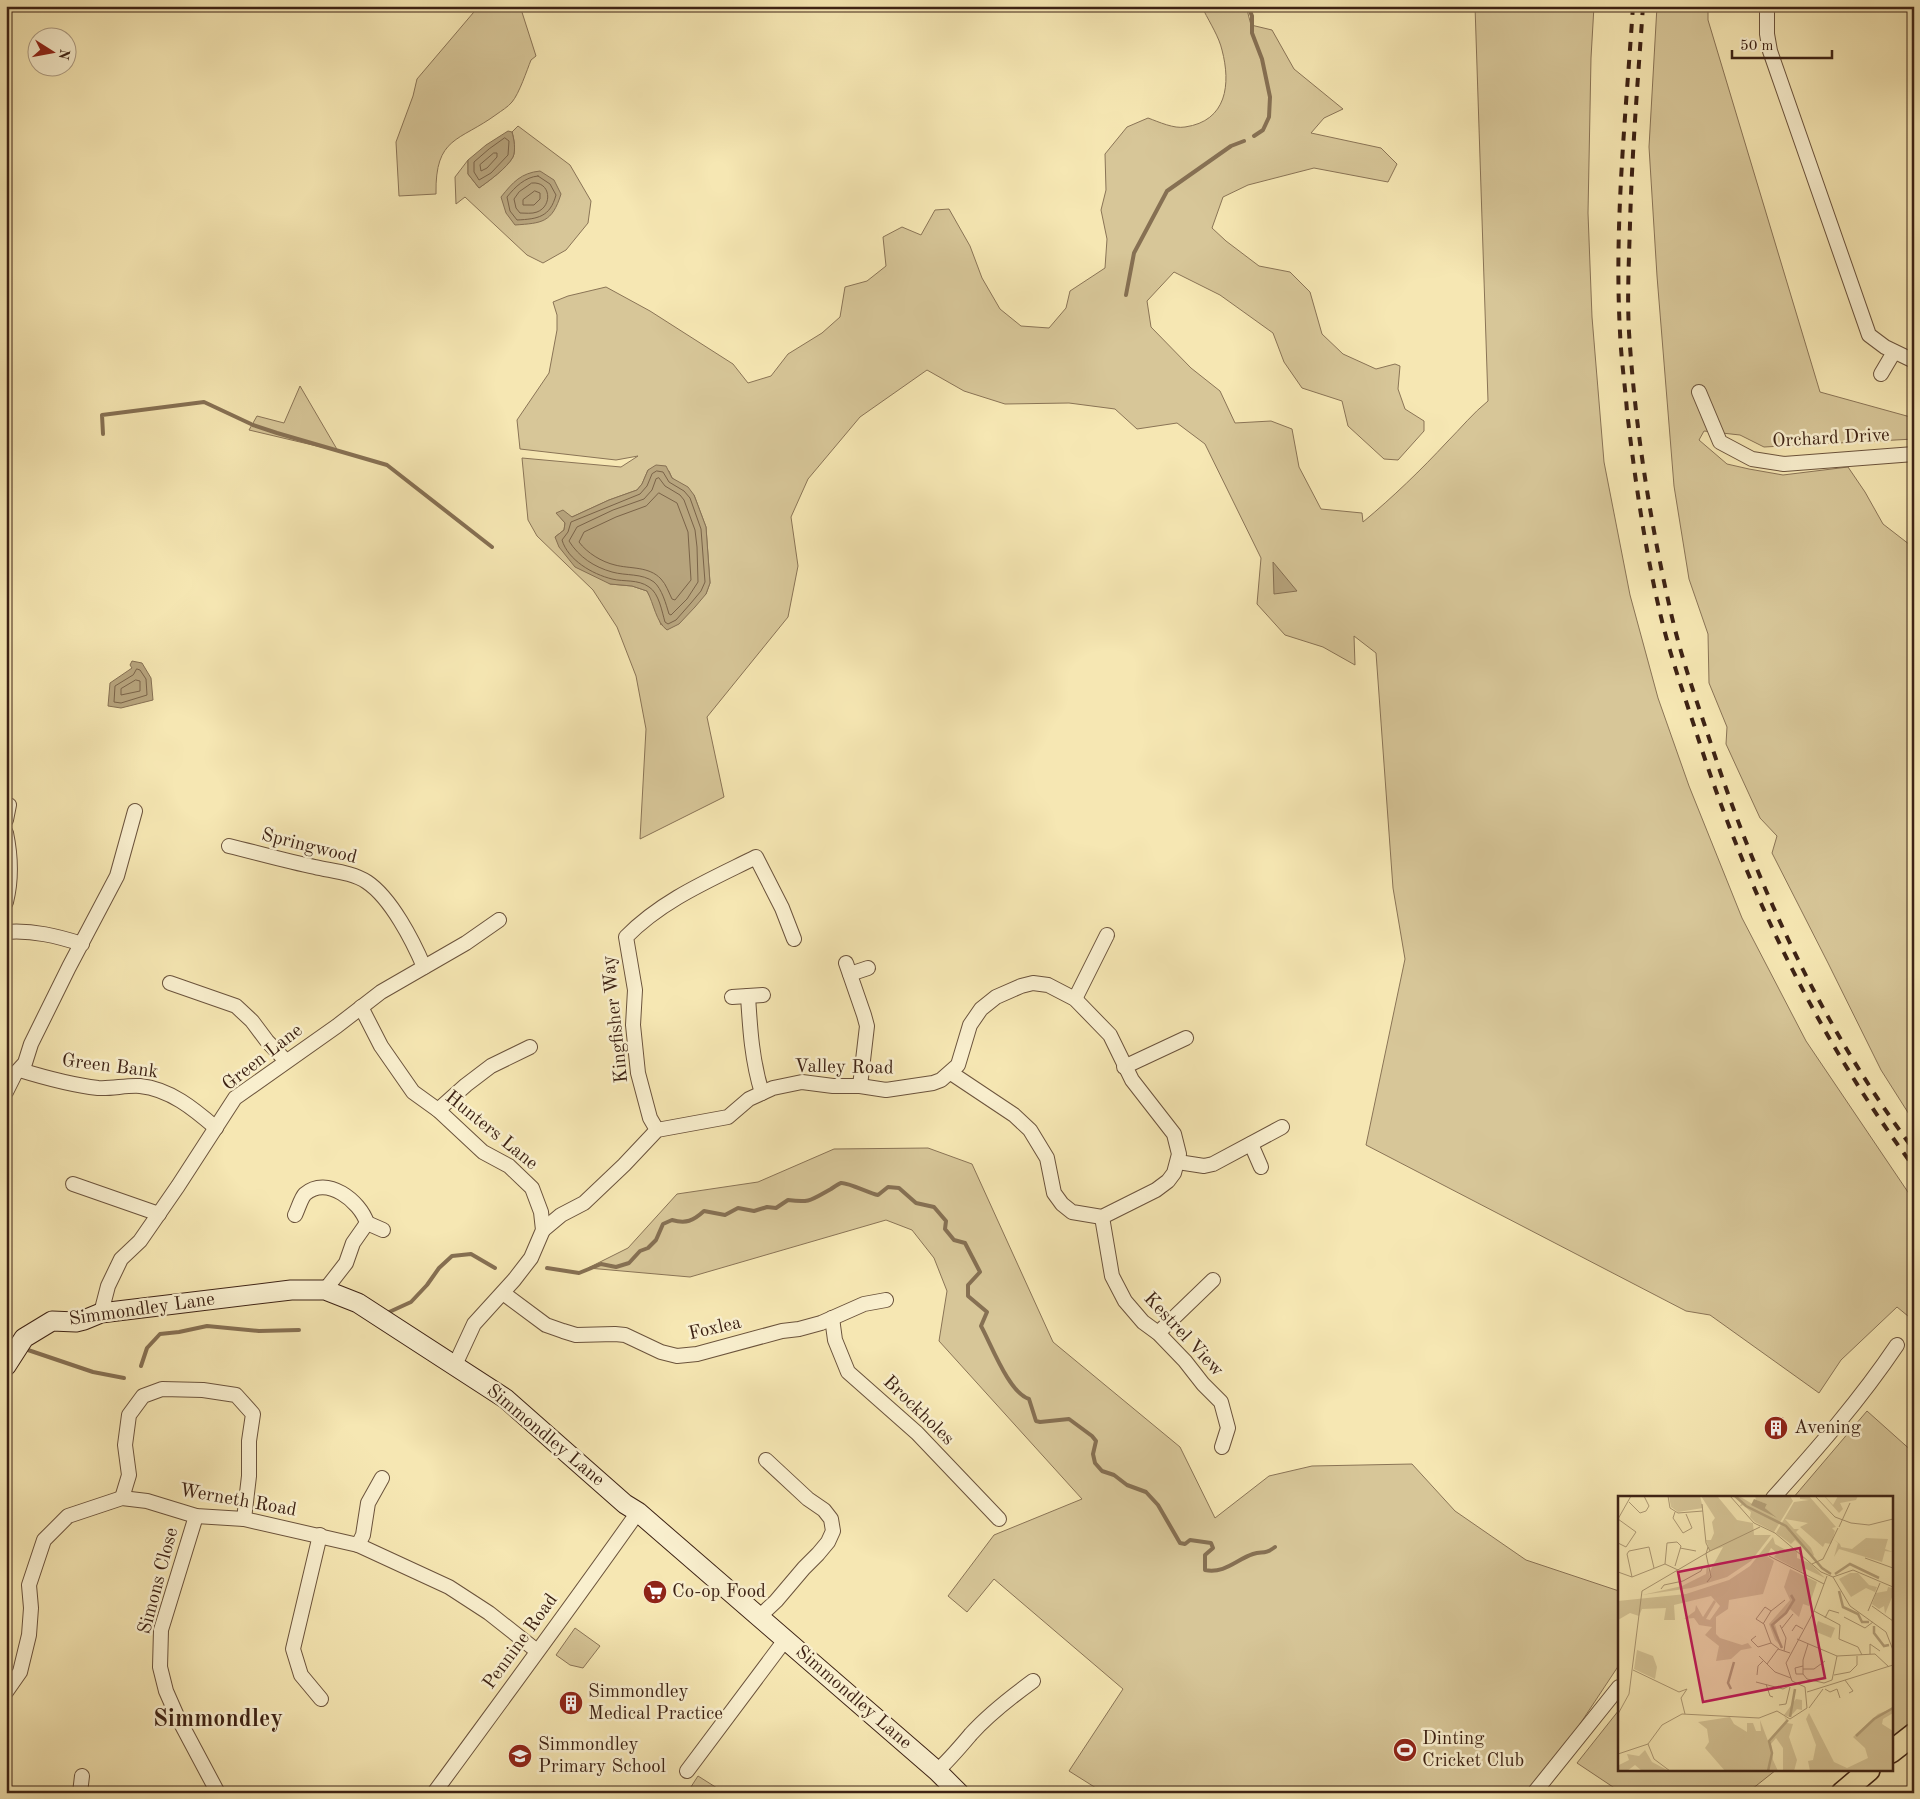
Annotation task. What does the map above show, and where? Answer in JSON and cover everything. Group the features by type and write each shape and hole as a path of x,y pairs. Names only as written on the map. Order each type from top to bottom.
{"main road":[{"path":"1892,1751 1914,1734"},
{"path":"1842,1793 1867,1772"}],"street":[{"path":"1767,6 1767,34 1770,51 1865,326 1869,335 1884,348 1914,361"},
{"path":"1881,374 1894,352"},
{"name":"Orchard Drive","path":"1699,392 1720,442 1752,459 1784,464 1914,454"},
{"path":"6,820 9,805"},
{"path":"6,1092 20,1070 56,993 94,922 104,897 117,876 135,811"},
{"path":"6,833 10,856 11,884 6,902"},
{"name":"Springwood","path":"229,846 345,873 366,882 383,898 397,916 413,941 424,967"},
{"name":"Kingfisher Way","path":"657,1130 650,1118 638,1073 633,1025 636,990 626,937 640,922 670,902 756,857 782,908 794,939"},
{"name":"Green Lane","path":"101,1313 108,1286 121,1259 140,1242 235,1098 381,992 466,944 499,920"},
{"path":"6,932 21,931 52,935 82,944"},
{"path":"1075,999 1107,935"},
{"path":"860,1086 867,1026 848,969 868,968"},
{"path":"170,982 236,1006 252,1021 286,1061"},
{"path":"1033,983 1048,986 1075,999 1110,1035 1124,1067 1146,1100 1174,1134 1179,1154 1178,1162 1171,1177 1162,1186 1102,1217 1072,1212 1062,1204 1054,1193 1047,1158 1030,1130 1014,1115 951,1073 958,1065 970,1025 981,1009 996,997 1033,983"},
{"path":"732,997 763,995"},
{"path":"748,996 751,1043 756,1076 762,1093"},
{"name":"Hunters Lane","path":"361,1008 381,1046 413,1092 438,1110 483,1152 509,1166 532,1188 541,1212 543,1230"},
{"path":"1124,1067 1186,1038"},
{"path":"438,1110 491,1066 530,1047"},
{"name":"Green Bank","path":"20,1070 49,1079 100,1088 142,1086 168,1093 198,1112 216,1128"},
{"name":"Valley Road","path":"657,1130 728,1117 749,1099 774,1088 802,1082 833,1086 860,1086 886,1090 933,1083 951,1073"},
{"path":"1178,1162 1204,1166 1213,1164 1282,1127"},
{"path":"455,1365 474,1324 503,1293 531,1258 543,1230 561,1215 584,1203 657,1130"},
{"path":"1251,1144 1260,1167"},
{"path":"73,1184 159,1214"},
{"path":"295,1215 303,1195 312,1189 325,1186 345,1196 364,1215 367,1223 383,1230"},
{"name":"Kestrel View","path":"1102,1217 1112,1276 1125,1301 1143,1322 1158,1332 1221,1402 1228,1428 1222,1447"},
{"path":"325,1290 346,1263 353,1243 367,1223"},
{"path":"1158,1332 1213,1280"},
{"name":"Simmondley Lane","path":"7,1361 24,1338 52,1322 76,1322 101,1313 291,1290 325,1290 358,1303 506,1399 625,1504 638,1512 938,1771 959,1793"},
{"name":"Foxlea","path":"503,1293 546,1325 576,1335 625,1335 661,1352 677,1356 697,1354 782,1331 799,1329 832,1318 864,1304 886,1300"},
{"name":"Brockholes","path":"832,1318 835,1340 848,1372 917,1434 999,1519"},
{"path":"1775,1496 1831,1433 1897,1345"},
{"path":"122,1498 129,1475 125,1445 129,1415 143,1396 162,1389 203,1390 236,1395 253,1414 249,1441 249,1476 244,1519"},
{"path":"759,1617 818,1554 828,1542 833,1531 831,1519 824,1510 808,1499 766,1460"},
{"path":"358,1545 363,1534 368,1503 382,1478"},
{"name":"Werneth Road","path":"6,1692 20,1672 30,1635 31,1608 29,1585 44,1540 68,1516 122,1498 147,1501 196,1516 244,1519 358,1545 449,1587 489,1613 537,1651"},
{"name":"Pennine Road","path":"434,1793 537,1651 604,1563 638,1512"},
{"name":"Simons Close","path":"196,1516 161,1630 160,1667 166,1691 177,1716 218,1793"},
{"path":"320,1535 293,1649 301,1675 321,1699"},
{"path":"686,1771 786,1640"},
{"path":"938,1771 956,1754 972,1734 1013,1695 1032,1681"},
{"path":"1534,1793 1618,1688"},
{"path":"80,1793 82,1776"}],"shaded area":[{"path":"479,6 520,6 536,56 531,60 520,88 510,104 461,136 445,151 440,161 437,175 436,194 399,196 396,142 413,96 417,79"},
{"path":"1204,6 1246,6 1251,25 1272,30 1294,69 1343,109 1324,118 1311,133 1381,148 1397,164 1388,182 1314,168 1248,185 1223,197 1212,228 1259,266 1290,272 1310,292 1322,334 1343,354 1376,369 1395,364 1400,366 1398,389 1405,409 1424,421 1424,431 1398,460 1384,459 1348,426 1342,401 1302,388 1284,362 1273,333 1220,295 1174,272 1147,301 1151,327 1191,368 1220,391 1235,423 1271,421 1292,429 1299,467 1321,509 1362,513 1363,522 1427,463 1488,401 1475,6 1594,6 1588,213 1592,317 1604,462 1630,595 1658,698 1689,786 1742,918 1806,1041 1914,1201 1914,1321 1897,1307 1841,1360 1819,1393 1710,1315 1686,1311 1366,1145 1405,959 1393,888 1376,653 1354,636 1355,665 1323,647 1285,635 1257,604 1261,558 1205,444 1177,423 1137,429 1115,409 1069,403 1005,404 964,391 927,370 860,417 808,479 791,517 798,566 788,617 707,717 724,797 640,839 646,729 636,676 617,627 593,590 537,536 528,520 522,458 621,467 638,456 616,460 520,449 517,420 549,373 557,330 557,315 553,302 568,296 606,287 650,311 733,364 748,383 771,376 788,354 822,333 840,317 845,287 867,281 886,266 883,237 902,227 921,235 935,210 949,209 970,246 982,278 1000,309 1021,326 1049,328 1066,308 1070,291 1105,268 1107,239 1101,210 1106,190 1105,154 1127,127 1148,118 1176,127 1185,127 1199,123 1210,117 1218,109 1223,99 1226,76 1225,63 1219,40 1204,11","holes":["648,470 669,471 672,478 694,495 706,527 710,583 706,594 661,625 654,604 647,591 632,586 610,584 555,537 564,530 565,523 557,513 572,517 609,500 637,490"]},
{"path":"1657,6 1708,6 1708,20 1820,392 1914,418 1914,439 1764,447 1740,435 1704,431 1699,440 1727,464 1749,469 1783,475 1848,467 1883,524 1914,548 1914,1122 1881,1070 1772,853 1777,836 1760,818 1726,744 1727,727 1709,683 1708,634 1689,579 1674,486 1657,276 1649,147"},
{"path":"518,126 570,165 591,201 588,223 566,250 543,263 527,255 465,197 456,204 455,177 468,160 468,174 479,188 502,170 513,157 515,148 512,132"},
{"path":"300,386 338,451 249,430 257,416 284,423"},
{"path":"928,1148 972,1164 1053,1342 1180,1447 1215,1518 1269,1476 1312,1466 1412,1464 1455,1511 1526,1560 1618,1591 1618,1667 1572,1736 1527,1793 1104,1793 1069,1771 1123,1689 994,1579 967,1612 948,1596 994,1535 1082,1499 939,1341 947,1291 934,1258 912,1230 886,1220 690,1277 588,1268 628,1248 677,1194 758,1182 834,1149"},
{"path":"1867,1411 1914,1453 1914,1726 1892,1744 1892,1496 1795,1496"},
{"path":"575,1628 600,1646 583,1668 570,1665 556,1655"},
{"path":"1618,1711 1618,1772 1773,1772 1747,1793 1622,1793 1577,1763"},
{"path":"698,1776 725,1793 687,1793"}],"water":[{"path":"508,131 512,132 515,148 513,157 502,170 479,188 468,174 468,160 486,145"},
{"path":"540,171 554,180 561,194 558,204 545,220 515,225 506,213 501,197 522,176"},
{"path":"656,465 666,466 672,478 688,487 694,495 706,527 710,583 706,594 695,607 679,624 667,630 658,618 647,591 632,586 610,584 575,567 559,547 555,537 564,530 565,523 556,513 563,510 572,517 609,500 637,490 648,470"},
{"path":"1273,562 1297,591 1274,594"},
{"path":"132,661 142,663 151,678 153,700 121,708 108,706 110,683 132,668 130,665"}],"waterway":[{"path":"1248,6 1252,16 1252,33 1262,59 1270,97 1269,117 1263,130 1254,136"},
{"path":"1126,295 1134,253 1167,191 1231,146 1244,141"},
{"path":"103,434 102,415 204,402 251,424"},
{"path":"253,425 387,465 492,547"},
{"path":"547,1268 579,1273 601,1264 616,1267 629,1263 640,1251 648,1248 656,1240 663,1224 672,1220 689,1221 704,1211 725,1215 738,1208 754,1211 767,1207 776,1208 788,1200 811,1200 841,1183 878,1195 888,1187 899,1188 916,1203 934,1207 946,1221 945,1229 954,1240 965,1243 980,1272 968,1285 968,1296 987,1312 981,1326 1014,1388 1029,1399 1036,1421 1069,1419 1092,1436 1096,1441 1093,1454 1095,1463 1102,1471 1114,1475 1127,1485 1146,1492 1158,1505 1180,1543 1185,1544 1190,1540 1211,1543 1213,1548 1205,1555 1205,1570 1219,1570 1247,1556 1266,1552 1275,1547"},
{"path":"387,1313 411,1302 427,1285 439,1268 452,1256 471,1254 495,1268"},
{"path":"141,1366 147,1348 160,1334 207,1326 259,1331 299,1330"},
{"path":"28,1350 93,1372 124,1378"}],"railway":[{"path":"1633,6 1620,209 1620,332 1627,411 1637,489 1645,541 1661,617 1699,741 1740,854 1763,909 1789,963 1847,1067 1879,1118 1914,1167"},
{"path":"1643,6 1631,197 1628,292 1629,332 1644,474 1656,544 1671,613 1689,678 1728,795 1771,902 1821,1005 1850,1055 1914,1150"}],"place":[{"name":"Avening","path":"1776,1428"},
{"name":"Co-op Food","path":"655,1592"},
{"name":"Simmondley Medical Practice","path":"571,1703"},
{"name":"Dinting Cricket Club","path":"1405,1750"},
{"name":"Simmondley Primary School","path":"520,1756"}],"district":[{"name":"Simmondley","path":"218,1720"}]}
